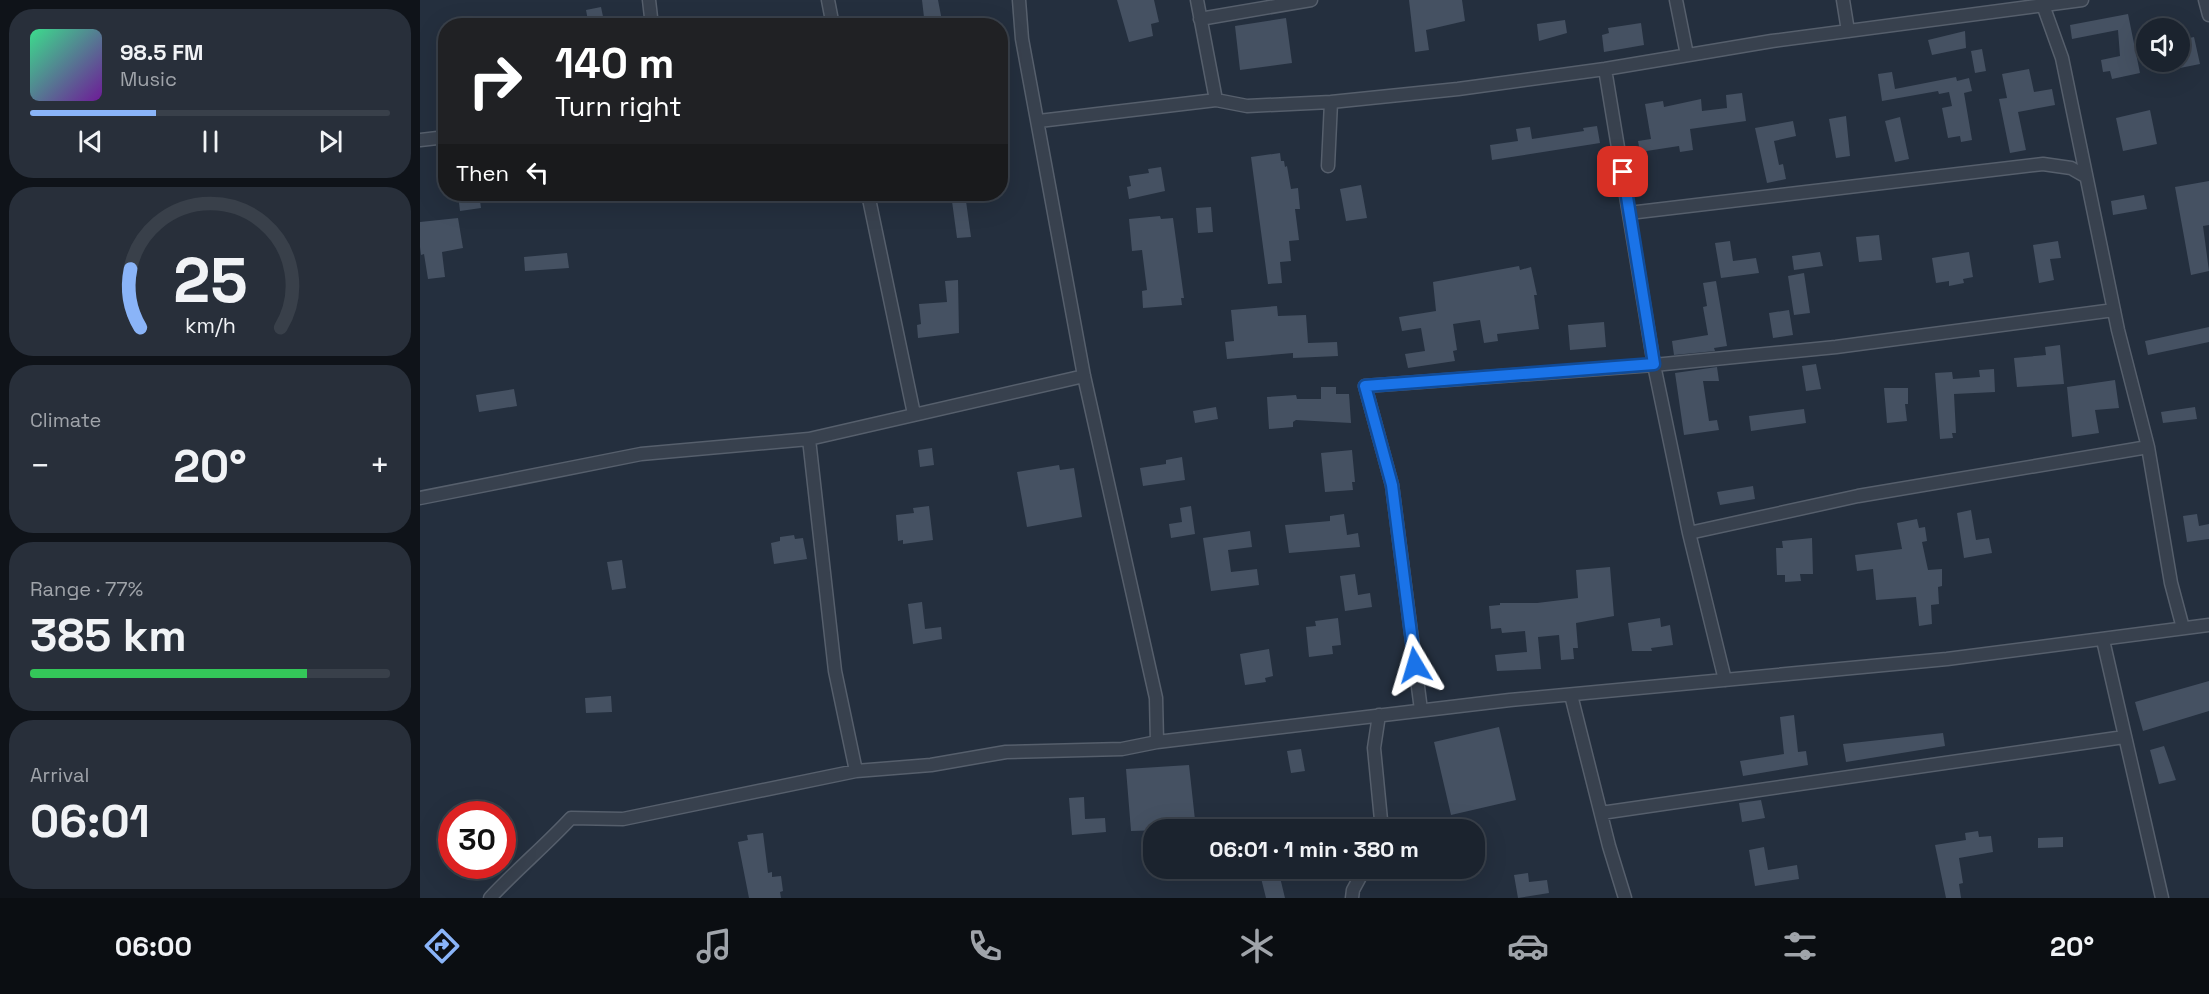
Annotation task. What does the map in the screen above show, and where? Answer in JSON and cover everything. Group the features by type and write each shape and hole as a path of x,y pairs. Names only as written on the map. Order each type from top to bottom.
{"street":[{"path":"649,0 651,18"},
{"path":"828,0 831,18"},
{"path":"1019,0 1022,39 1039,121 1084,376 1152,678 1157,742"},
{"path":"1197,0 1216,100"},
{"path":"1200,19 1311,0"},
{"path":"1676,0 1687,55"},
{"path":"1843,0 1848,31"},
{"path":"1039,121 1216,100 1247,106 1331,102 1458,89 1605,69 1848,31 2082,0"},
{"path":"2205,0 2209,15"},
{"path":"2043,5 2062,58 2114,310 2148,447 2170,583 2183,628"},
{"path":"1605,69 1654,364 1689,533 1725,680"},
{"path":"1328,166 1331,102"},
{"path":"420,140 438,138"},
{"path":"1629,213 2043,164 2071,168 2085,176"},
{"path":"869,201 914,414"},
{"path":"1421,710 1392,485 1365,386 1654,364 1836,347 2114,310"},
{"path":"420,498 641,454 809,439 1084,376"},
{"path":"809,439 835,671 856,771"},
{"path":"1689,533 1858,496 2148,447"},
{"path":"490,898 514,872 540,852 571,818 623,819 856,771 931,765 1006,752 1122,749 1157,742 1421,710 2103,640 2209,625"},
{"path":"2103,640 2162,898"},
{"path":"1571,695 1601,813 1626,898"},
{"path":"1379,715 1374,748 1381,819"},
{"path":"1601,813 2124,737"},
{"path":"1353,898 1353,890 1359,879"}],"building":[{"path":"922,0 938,0 941,18 924,18"},
{"path":"1117,0 1154,0 1159,22 1151,24 1153,36 1129,42"},
{"path":"1409,0 1462,0 1465,21 1426,30 1429,50 1415,52"},
{"path":"601,7 603,18 588,18 586,10"},
{"path":"2128,14 2136,53 2136,72 2140,73 2112,79 2110,71 2103,72 2101,60 2120,56 2118,30 2072,39 2070,25"},
{"path":"1286,18 1292,63 1240,70 1235,26"},
{"path":"1565,20 1567,33 1539,41 1537,24"},
{"path":"1641,23 1644,45 1604,52 1602,35 1609,33 1608,28"},
{"path":"1965,31 1966,48 1932,55 1928,40"},
{"path":"2194,37 2200,64 2190,66 2190,38"},
{"path":"1982,49 1986,71 1975,73 1971,51"},
{"path":"2029,69 2034,92 2052,89 2055,105 2018,112 2026,150 2010,153 1999,99 2007,98 2002,74"},
{"path":"1892,72 1895,89 1956,77 1957,81 1969,78 1972,91 1964,93 1972,140 1961,142 1960,136 1948,138 1942,108 1952,106 1949,92 1939,94 1938,91 1882,101 1878,74"},
{"path":"1742,93 1746,121 1690,129 1693,150 1680,152 1679,146 1640,152 1638,141 1651,139 1645,104 1663,101 1664,107 1701,99 1702,111 1727,108 1726,95"},
{"path":"2150,110 2157,144 2123,151 2116,118"},
{"path":"1846,116 1850,156 1836,158 1829,119"},
{"path":"1900,117 1909,159 1895,162 1885,121"},
{"path":"1793,121 1796,136 1774,141 1779,165 1783,164 1786,179 1767,183 1755,128"},
{"path":"1597,126 1600,143 1492,160 1490,145 1518,141 1516,129 1530,127 1532,139 1584,131 1583,128"},
{"path":"1280,153 1281,161 1284,161 1285,167 1287,166 1291,189 1298,188 1300,209 1295,209 1299,240 1289,241 1291,261 1280,262 1282,283 1268,284 1251,157"},
{"path":"1161,167 1165,191 1129,199 1127,187 1131,186 1129,176 1149,173 1148,169"},
{"path":"2209,181 2209,225 2203,226 2209,271 2191,275 2175,187"},
{"path":"1361,185 1367,218 1346,221 1340,189"},
{"path":"2144,195 2147,209 2113,215 2111,201"},
{"path":"459,201 480,201 481,208 460,211"},
{"path":"952,201 966,201 971,237 957,238"},
{"path":"1211,207 1213,232 1198,233 1196,208"},
{"path":"1160,216 1161,219 1173,218 1184,298 1181,298 1182,305 1143,308 1142,291 1147,290 1142,250 1132,251 1129,219"},
{"path":"458,218 463,248 442,252 445,277 428,279 424,254 421,255 420,222"},
{"path":"1879,235 1882,260 1859,262 1856,237"},
{"path":"1730,241 1733,261 1756,258 1759,273 1721,278 1715,243"},
{"path":"2058,241 2061,258 2050,259 2054,280 2039,283 2033,245"},
{"path":"1820,252 1823,266 1794,270 1792,256"},
{"path":"1969,252 1973,277 1963,279 1964,283 1949,286 1949,281 1936,283 1932,258"},
{"path":"567,253 569,268 525,271 524,257"},
{"path":"1519,266 1520,270 1531,267 1537,295 1534,295 1539,329 1497,334 1498,341 1484,343 1480,320 1453,324 1457,350 1453,351 1455,361 1408,368 1405,354 1425,351 1421,328 1402,331 1399,317 1436,311 1433,282"},
{"path":"1804,273 1810,313 1794,315 1788,276"},
{"path":"958,280 959,333 918,338 917,325 921,324 919,304 947,302 945,281"},
{"path":"1716,281 1727,346 1714,348 1715,351 1674,355 1672,341 1708,335 1703,307 1707,306 1703,283"},
{"path":"1277,306 1278,316 1306,315 1308,343 1337,342 1338,356 1293,358 1293,353 1227,359 1225,342 1234,341 1231,310"},
{"path":"1789,310 1793,335 1773,338 1769,313"},
{"path":"1604,322 1606,347 1570,350 1568,325"},
{"path":"2209,327 2209,342 2148,355 2145,341"},
{"path":"2060,345 2064,384 2017,387 2014,358 2046,355 2045,347"},
{"path":"1816,364 1821,389 1806,391 1802,366"},
{"path":"1717,367 1719,381 1703,381 1709,421 1717,420 1719,430 1684,435 1675,373"},
{"path":"1994,369 1995,392 1954,394 1956,433 1952,433 1953,438 1940,439 1935,373 1952,372 1953,379 1980,377 1979,370"},
{"path":"2115,380 2119,408 2095,410 2099,433 2072,437 2067,387"},
{"path":"1321,387 1336,387 1336,394 1349,394 1351,423 1296,420 1293,422 1293,427 1269,429 1267,397 1296,395 1297,399 1321,399"},
{"path":"1884,388 1908,388 1908,404 1905,404 1907,421 1887,423"},
{"path":"514,389 517,406 479,412 476,395"},
{"path":"1216,407 1218,419 1195,423 1193,411"},
{"path":"2195,407 2197,419 2163,423 2161,412"},
{"path":"1804,409 1806,423 1751,431 1749,416"},
{"path":"932,448 934,465 920,467 918,450"},
{"path":"1352,450 1355,482 1352,482 1353,490 1325,492 1321,453"},
{"path":"1182,457 1185,480 1143,486 1140,468 1166,464 1166,460"},
{"path":"1059,465 1060,470 1074,468 1082,517 1027,527 1017,472"},
{"path":"1753,486 1755,499 1720,505 1717,492"},
{"path":"929,506 933,540 903,544 903,540 898,541 896,515 914,513 913,508"},
{"path":"1191,506 1195,534 1171,538 1169,524 1182,522 1180,508"},
{"path":"1971,510 1976,540 1989,538 1992,553 1964,558 1957,513"},
{"path":"1344,514 1347,535 1358,533 1360,547 1289,553 1285,525 1330,521 1330,516"},
{"path":"2197,514 2199,526 2209,524 2209,539 2187,542 2183,516"},
{"path":"1917,519 1919,528 1925,527 1927,541 1922,542 1928,570 1942,569 1942,586 1938,587 1939,604 1931,605 1932,624 1919,626 1916,597 1876,600 1873,569 1857,571 1855,555 1902,549 1897,523"},
{"path":"1250,531 1252,547 1228,550 1231,572 1257,569 1259,585 1211,591 1203,538"},
{"path":"794,535 795,539 803,538 807,559 774,564 771,543 780,541 780,537"},
{"path":"1812,538 1813,574 1800,574 1801,581 1785,582 1785,575 1777,575 1776,548 1783,548 1782,541"},
{"path":"622,560 626,588 612,590 607,562"},
{"path":"1610,567 1614,616 1576,623 1578,648 1573,648 1574,659 1561,660 1559,635 1538,637 1541,669 1497,671 1495,655 1527,652 1525,631 1502,633 1501,628 1491,629 1489,606 1500,605 1500,603 1537,603 1578,598 1576,570"},
{"path":"1355,574 1358,595 1370,593 1372,607 1345,611 1340,576"},
{"path":"922,602 925,629 941,627 942,639 913,644 908,604"},
{"path":"1338,618 1341,645 1332,646 1333,654 1309,657 1306,627 1316,626 1315,621"},
{"path":"1660,618 1661,627 1670,625 1673,645 1651,648 1652,651 1632,651 1628,623"},
{"path":"1269,649 1273,676 1265,678 1266,682 1245,685 1240,654"},
{"path":"2209,681 2209,711 2143,731 2135,702"},
{"path":"611,696 612,712 586,713 585,698"},
{"path":"1794,715 1798,752 1806,751 1808,765 1743,776 1740,761 1784,754 1780,717"},
{"path":"1499,727 1516,800 1451,815 1434,742"},
{"path":"1943,733 1945,746 1846,762 1843,744"},
{"path":"2164,746 2176,780 2159,784 2150,750"},
{"path":"1301,749 1305,771 1291,773 1287,751"},
{"path":"1189,765 1195,819 1143,819 1143,831 1131,831 1126,769"},
{"path":"1084,797 1085,819 1105,818 1106,832 1072,835 1069,798"},
{"path":"1761,800 1765,818 1742,822 1739,803"},
{"path":"1978,831 1979,837 1991,836 1993,852 1959,858 1963,883 1959,884 1961,898 1946,898 1935,845 1966,840 1965,833"},
{"path":"763,833 768,873 772,872 772,877 781,876 783,891 780,892 781,898 749,898 738,842 748,840 747,835"},
{"path":"2063,837 2063,847 2038,848 2038,838"},
{"path":"1764,847 1768,870 1797,865 1799,879 1755,886 1749,850"},
{"path":"1528,873 1529,882 1547,880 1549,893 1518,898 1514,875"},
{"path":"1261,879 1280,879 1285,898 1266,898"}],"route":[{"path":"1415,665 1392,485 1365,386 1654,364 1623,172"}]}
